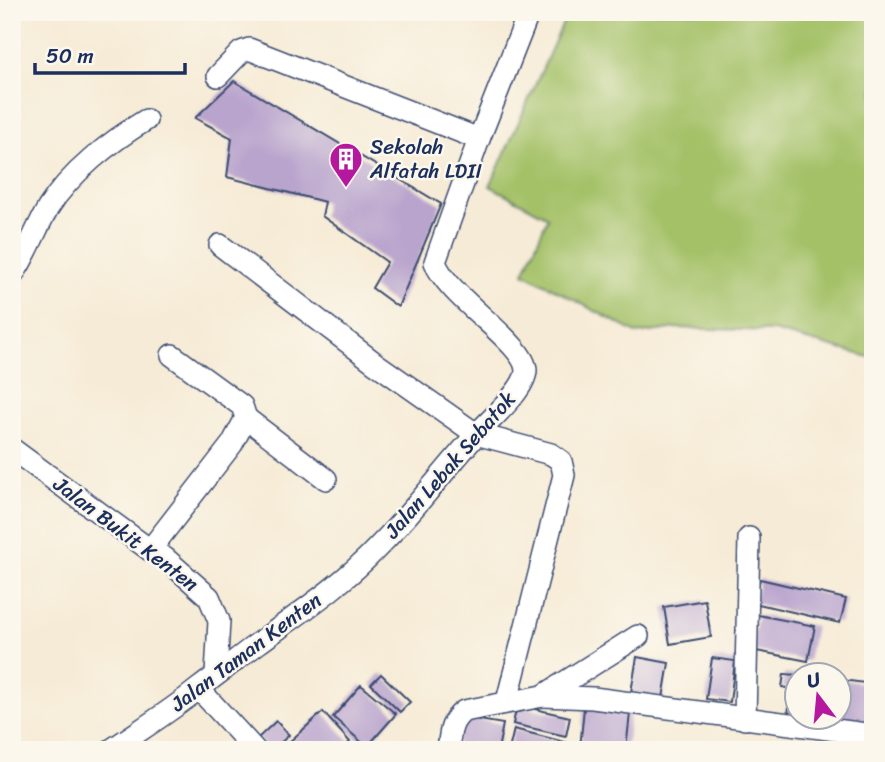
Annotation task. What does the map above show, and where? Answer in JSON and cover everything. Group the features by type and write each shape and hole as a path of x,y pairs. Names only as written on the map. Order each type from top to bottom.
{"street":[{"name":"Jalan Lebak Sebatok","path":"376,549 523,381 525,363 512,345 481,318 444,278 435,262 479,139 529,12"},
{"path":"218,76 241,52 249,49 479,139"},
{"path":"12,276 57,196 96,154 146,120"},
{"path":"220,245 375,363 476,434 558,458 564,469 507,701"},
{"path":"173,355 242,406 246,418 326,479"},
{"path":"150,550 232,444 246,418"},
{"name":"Jalan Bukit Kenten","path":"12,449 150,550 165,558 209,597 219,621 216,674"},
{"path":"745,719 749,538"},
{"name":"Jalan Taman Kenten","path":"111,750 199,689 320,598 376,549"},
{"path":"543,696 638,636"},
{"path":"199,689 256,750"},
{"path":"447,750 455,719 460,715 507,701 543,696 593,698 866,734"}],"green space":[{"path":"568,12 873,12 873,358 773,331 677,328 638,334 524,273 548,217 490,186"}],"building":[{"name":"Sekolah Alfatah LDII","path":"234,81 441,204 398,307 372,288 387,262 322,216 325,202 227,177 232,138 195,118"},
{"path":"760,579 846,599 840,623 754,603"},
{"path":"705,600 711,637 670,644 664,607"},
{"path":"758,615 815,626 808,660 751,650"},
{"path":"637,657 669,663 662,704 630,698"},
{"path":"712,658 735,661 730,702 706,699"},
{"path":"381,674 410,702 400,712 371,684"},
{"path":"854,682 873,684 867,729 854,727"},
{"path":"361,685 396,714 367,747 333,717"},
{"path":"517,705 570,717 566,736 513,724"},
{"path":"584,708 630,713 626,750 580,748"},
{"path":"323,712 350,742 341,750 280,750"},
{"path":"462,717 503,724 498,750 456,750"},
{"path":"276,721 289,735 273,750 268,750 258,738"},
{"path":"514,729 572,744 570,750 509,750"}],"place":[{"name":"Sekolah Alfatah LDII","path":"346,189"}]}
